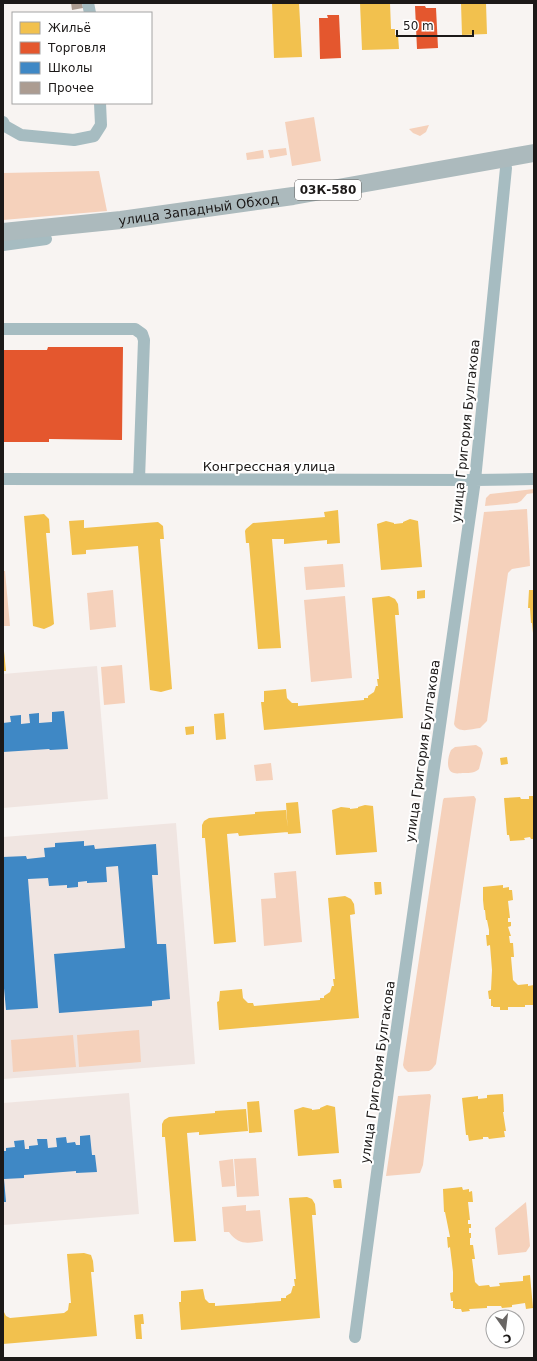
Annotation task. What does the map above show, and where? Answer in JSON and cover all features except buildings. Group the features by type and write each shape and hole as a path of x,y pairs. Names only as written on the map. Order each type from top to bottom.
{"highway":[{"name":"улица Западный Обход","path":"3,232 121,220 293,196 534,153"},
{"name":"улица Западный Обход","path":"3,243 101,233 245,212 534,163"}],"street":[{"path":"3,122 5,126 22,135 74,140 94,136 100,125 100,104"},
{"name":"улица Григория Булгакова","path":"355,1337 388,1091 475,480 506,168"},
{"path":"3,329 136,329 142,334 144,340 139,479"},
{"name":"Конгрессная улица","path":"3,479 534,479"}],"shaded area":[{"path":"314,117 321,161 292,166 285,122"},
{"path":"429,125 426,132 420,136 413,133 409,129"},
{"path":"286,148 287,155 270,158 268,150"},
{"path":"263,150 264,158 247,160 246,153"},
{"path":"99,171 107,211 3,220 3,173"},
{"path":"534,489 534,493 527,494 517,503 485,506 486,498 490,494"},
{"path":"527,509 530,566 512,569 508,573 487,721 480,728 465,730 458,729 454,724 484,512"},
{"path":"343,564 345,587 306,590 304,567"},
{"path":"3,571 5,571 10,626 3,626"},
{"path":"113,590 116,627 90,630 87,593"},
{"path":"345,596 352,678 311,682 304,600"},
{"path":"122,665 125,703 104,705 101,667"},
{"path":"97,666 108,799 3,808 3,674"},
{"path":"476,745 481,748 483,753 479,769 470,773 451,772 448,763 451,750 455,747"},
{"path":"271,763 273,780 256,781 254,765"},
{"path":"474,796 476,799 436,1064 429,1071 408,1072 403,1065 443,800 444,798"},
{"path":"176,823 195,1064 3,1079 3,837"},
{"path":"296,871 302,942 264,946 261,899 276,898 274,873"},
{"path":"139,1030 141,1062 79,1067 77,1035"},
{"path":"73,1035 76,1067 13,1072 11,1040"},
{"path":"129,1093 139,1214 3,1225 3,1103"},
{"path":"430,1094 423,1165 420,1173 386,1176 398,1096"},
{"path":"256,1158 259,1196 237,1197 234,1159"},
{"path":"233,1159 235,1186 222,1187 219,1161"},
{"path":"526,1202 530,1246 526,1252 498,1255 495,1228"},
{"path":"246,1205 246,1211 260,1210 263,1241 240,1242 236,1240 229,1232 224,1232 222,1207"}]}
